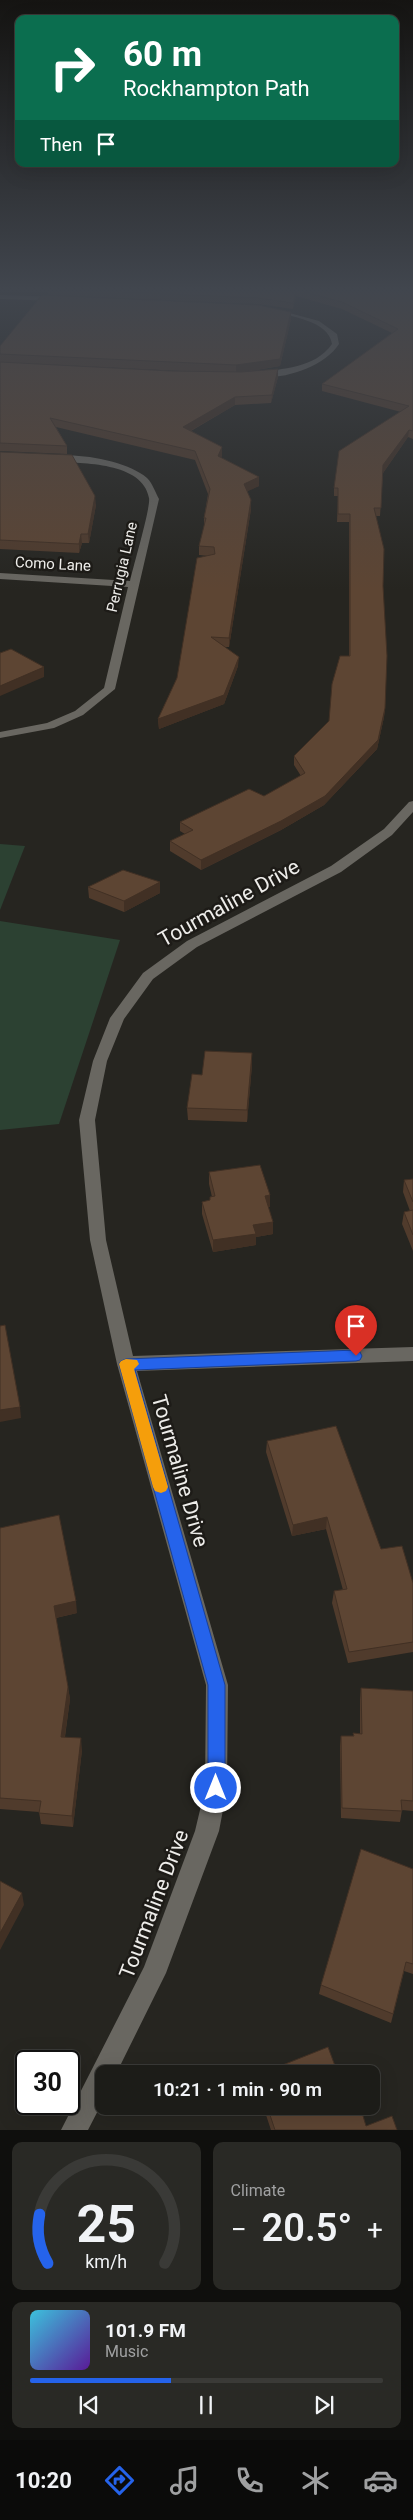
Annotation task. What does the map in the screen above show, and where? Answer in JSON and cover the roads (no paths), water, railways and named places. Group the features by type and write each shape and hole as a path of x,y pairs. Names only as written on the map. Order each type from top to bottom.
{"street":[{"name":"Perrugia Lane","path":"0,735 50,726 79,713 109,689 154,498 146,482 127,470 112,465 48,458"},
{"name":"Como Lane","path":"0,576 133,584"},
{"name":"Tourmaline Drive","path":"74,2130 154,1973 207,1831 216,1788 217,1685 126,1364 98,1240 87,1120 100,1061 117,1018 148,976 192,944 336,869 388,832 413,805"},
{"path":"126,1364 413,1354"}]}
